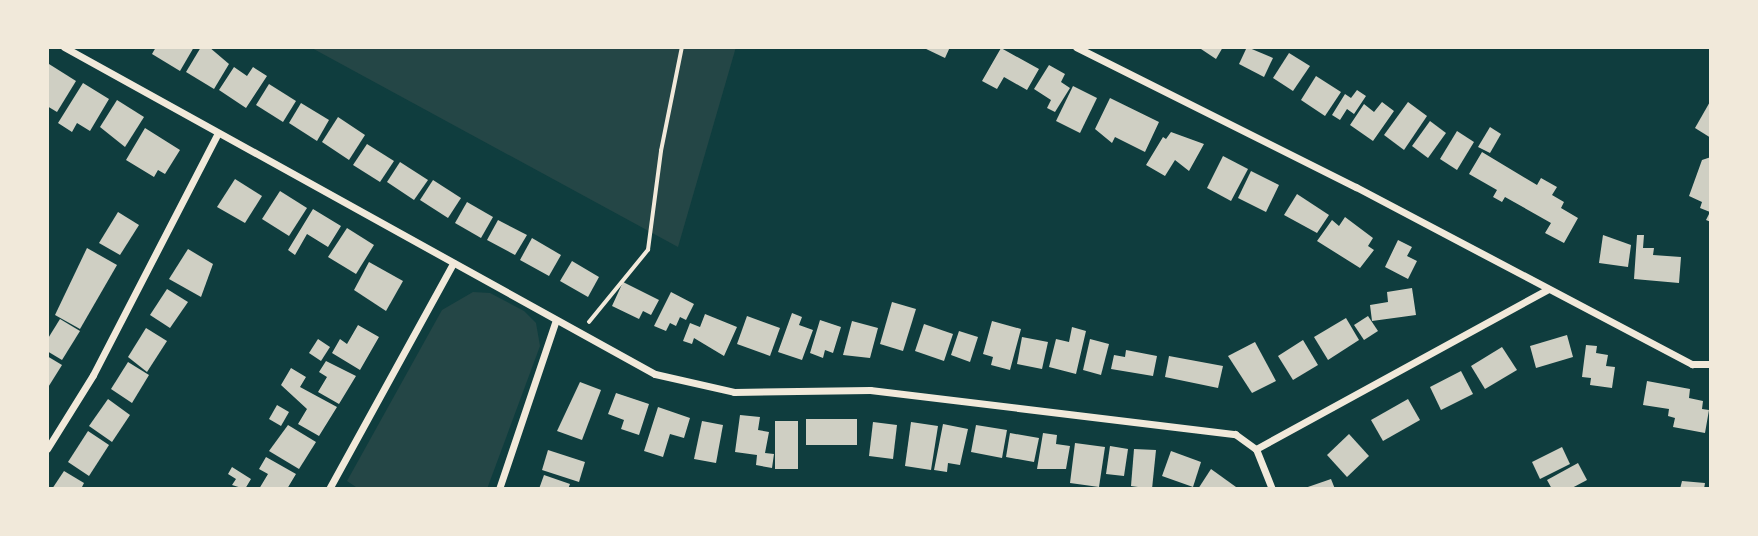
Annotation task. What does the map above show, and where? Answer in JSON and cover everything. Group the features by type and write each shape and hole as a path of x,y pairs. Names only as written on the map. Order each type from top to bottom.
{"street":[{"path":"64,47 217,135 655,374 734,392 870,390 1235,434 1256,449 1272,489"},
{"path":"1076,47 1356,187 1547,290 1692,364 1711,364"},
{"path":"47,449 93,374 217,135"},
{"path":"329,489 453,263"},
{"path":"1256,449 1547,290"},
{"path":"499,489 556,320"}],"path":[{"path":"580,333 648,250 661,151 682,47"}],"shaded area":[{"path":"310,47 736,47 678,247"},
{"path":"473,292 490,293 524,311 536,323 540,346 487,489 359,489 347,481 442,310"}],"building":[{"path":"156,47 194,47 180,71 152,54"},
{"path":"201,47 209,47 229,64 214,89 186,72"},
{"path":"922,47 950,47 945,58"},
{"path":"1198,47 1223,47 1216,59"},
{"path":"1247,47 1273,58 1264,77 1239,64"},
{"path":"1001,48 1039,69 1027,90 1004,77 997,89 982,81"},
{"path":"1289,53 1310,66 1293,91 1273,78"},
{"path":"49,64 76,81 57,112 47,106"},
{"path":"1049,65 1065,74 1061,82 1070,88 1055,112 1047,108 1051,100 1034,89"},
{"path":"234,67 247,76 253,67 267,76 246,108 219,90"},
{"path":"1316,76 1341,92 1325,116 1301,100"},
{"path":"83,83 109,99 90,131 77,123 72,132 58,123"},
{"path":"269,84 296,101 283,122 256,105"},
{"path":"1073,86 1097,98 1080,133 1056,121"},
{"path":"1357,90 1366,96 1354,114 1347,109 1340,120 1332,115 1345,94 1351,98"},
{"path":"1110,98 1159,122 1145,152 1115,137 1112,143 1095,129"},
{"path":"117,100 144,117 125,147 100,127"},
{"path":"1711,100 1711,138 1695,128"},
{"path":"1382,102 1394,111 1373,141 1350,125 1364,104 1374,112"},
{"path":"1408,102 1427,116 1404,150 1384,135"},
{"path":"301,103 329,120 317,141 289,123"},
{"path":"338,117 365,135 349,160 322,142"},
{"path":"1430,121 1446,133 1428,158 1412,146"},
{"path":"1490,127 1501,134 1490,153 1478,147"},
{"path":"145,128 180,150 165,174 158,170 154,177 126,160"},
{"path":"1457,131 1474,142 1457,170 1440,159"},
{"path":"1171,132 1204,144 1189,171 1175,160 1165,176 1146,165 1163,137 1166,139"},
{"path":"367,144 394,161 380,182 353,165"},
{"path":"1482,152 1537,185 1541,178 1557,187 1552,195 1564,202 1561,208 1578,218 1564,243 1545,233 1551,223 1505,197 1502,202 1493,197 1497,190 1469,174"},
{"path":"1223,156 1248,169 1231,201 1207,188"},
{"path":"1711,157 1711,222 1706,220 1710,212 1700,208 1702,202 1689,196 1702,160"},
{"path":"400,162 428,180 414,200 387,182"},
{"path":"1251,171 1279,185 1266,212 1238,198"},
{"path":"235,179 262,196 245,223 217,207"},
{"path":"433,180 461,198 448,218 420,200"},
{"path":"280,191 307,208 289,236 262,219"},
{"path":"1297,194 1329,215 1317,233 1284,215"},
{"path":"467,202 493,217 481,238 455,223"},
{"path":"313,209 341,226 328,247 307,234 295,255 288,250"},
{"path":"118,212 139,225 120,255 99,243"},
{"path":"1345,217 1373,238 1368,246 1374,250 1360,268 1317,241 1332,220 1339,226"},
{"path":"498,220 527,235 515,255 487,240"},
{"path":"347,228 374,245 356,274 328,257"},
{"path":"1603,235 1631,245 1628,267 1599,263"},
{"path":"1637,235 1644,235 1643,248 1654,248 1653,255 1681,257 1679,283 1634,279"},
{"path":"532,238 561,255 549,276 520,260"},
{"path":"1398,240 1412,247 1407,256 1417,261 1408,279 1385,267"},
{"path":"87,248 117,265 80,329 55,315"},
{"path":"188,249 213,264 201,297 169,279"},
{"path":"572,261 599,277 588,297 560,281"},
{"path":"369,262 403,281 386,311 354,290"},
{"path":"623,282 659,300 651,315 643,311 639,319 612,306"},
{"path":"1412,288 1416,315 1372,321 1370,305 1388,302 1387,292"},
{"path":"167,289 188,302 170,328 150,315"},
{"path":"671,292 694,304 686,320 680,317 676,326 670,323 666,331 654,326"},
{"path":"892,302 916,309 903,351 880,344"},
{"path":"792,313 802,317 799,325 813,330 802,360 778,352"},
{"path":"705,314 737,327 724,356 694,338 692,344 683,341 690,323 700,327"},
{"path":"747,316 780,328 770,356 737,344"},
{"path":"1368,316 1378,331 1364,340 1354,325"},
{"path":"1346,318 1359,340 1328,360 1314,337"},
{"path":"60,319 80,331 62,360 47,351 47,340"},
{"path":"820,320 841,327 833,353 825,350 823,358 810,353"},
{"path":"852,321 878,328 870,358 843,355"},
{"path":"992,321 1021,329 1010,370 991,365 993,357 983,354"},
{"path":"924,324 953,334 944,361 915,351"},
{"path":"358,325 379,337 360,370 332,353 340,339 347,344"},
{"path":"1072,327 1086,331 1076,374 1049,367 1056,339 1069,342"},
{"path":"146,328 167,341 147,372 128,357"},
{"path":"959,331 978,337 970,362 951,355"},
{"path":"1567,335 1573,357 1536,368 1530,346"},
{"path":"1022,337 1048,342 1042,369 1017,364"},
{"path":"318,339 330,347 321,361 309,353"},
{"path":"1090,339 1109,344 1101,375 1083,370"},
{"path":"1303,340 1318,365 1293,380 1278,356"},
{"path":"1255,342 1276,381 1252,393 1228,356"},
{"path":"1586,345 1597,346 1596,353 1608,355 1606,366 1615,367 1612,388 1590,385 1591,378 1582,377"},
{"path":"1502,347 1517,370 1485,389 1471,366"},
{"path":"1126,350 1157,356 1153,376 1111,369 1114,355 1125,357"},
{"path":"47,356 62,365 47,389"},
{"path":"1169,356 1223,366 1218,388 1165,377"},
{"path":"326,361 356,376 339,404 318,392 327,377 319,372"},
{"path":"128,362 149,375 132,403 111,389"},
{"path":"291,368 306,377 300,387 337,407 319,436 298,424 307,409 281,385"},
{"path":"1461,371 1473,394 1441,410 1430,387"},
{"path":"1647,381 1690,389 1689,398 1703,401 1702,409 1709,410 1705,433 1673,427 1675,418 1668,416 1669,409 1643,405"},
{"path":"580,382 601,390 582,440 557,431"},
{"path":"616,393 649,404 639,435 621,429 624,420 608,414"},
{"path":"108,399 130,415 112,442 89,426"},
{"path":"1408,399 1420,420 1383,441 1371,420"},
{"path":"277,405 289,412 281,426 269,419"},
{"path":"658,407 690,418 684,438 670,434 663,457 644,451"},
{"path":"740,415 760,417 758,430 769,432 765,453 774,454 772,468 756,465 757,455 735,452"},
{"path":"806,419 857,419 857,445 806,445"},
{"path":"702,421 723,425 716,463 694,459"},
{"path":"775,421 798,421 798,469 775,469"},
{"path":"873,422 897,425 893,459 869,456"},
{"path":"911,422 938,426 931,470 905,466"},
{"path":"943,424 968,429 960,465 948,463 947,472 934,470"},
{"path":"288,425 316,442 299,469 269,451"},
{"path":"976,425 1007,430 1002,458 971,452"},
{"path":"88,431 109,445 89,476 68,462"},
{"path":"1010,433 1039,438 1034,462 1006,457"},
{"path":"1043,433 1057,435 1056,444 1070,446 1066,469 1037,469"},
{"path":"1349,434 1369,456 1347,477 1327,455"},
{"path":"1075,443 1105,447 1099,487 1070,483"},
{"path":"1110,446 1128,449 1124,476 1106,474"},
{"path":"1562,447 1570,464 1540,479 1532,462"},
{"path":"1134,449 1156,450 1152,489 1131,486"},
{"path":"548,450 585,462 579,482 542,470"},
{"path":"1171,451 1201,462 1193,487 1162,476"},
{"path":"266,457 296,474 287,489 259,489 268,474 259,469"},
{"path":"1578,463 1587,480 1570,489 1552,489 1547,480"},
{"path":"232,467 251,479 245,489 232,485 236,479 228,474"},
{"path":"1211,469 1236,487 1235,489 1198,489"},
{"path":"64,471 84,483 81,489 52,489"},
{"path":"544,475 570,484 568,489 539,489"},
{"path":"1331,479 1335,489 1305,489 1305,488"},
{"path":"1682,481 1705,483 1704,489 1680,489"}]}
